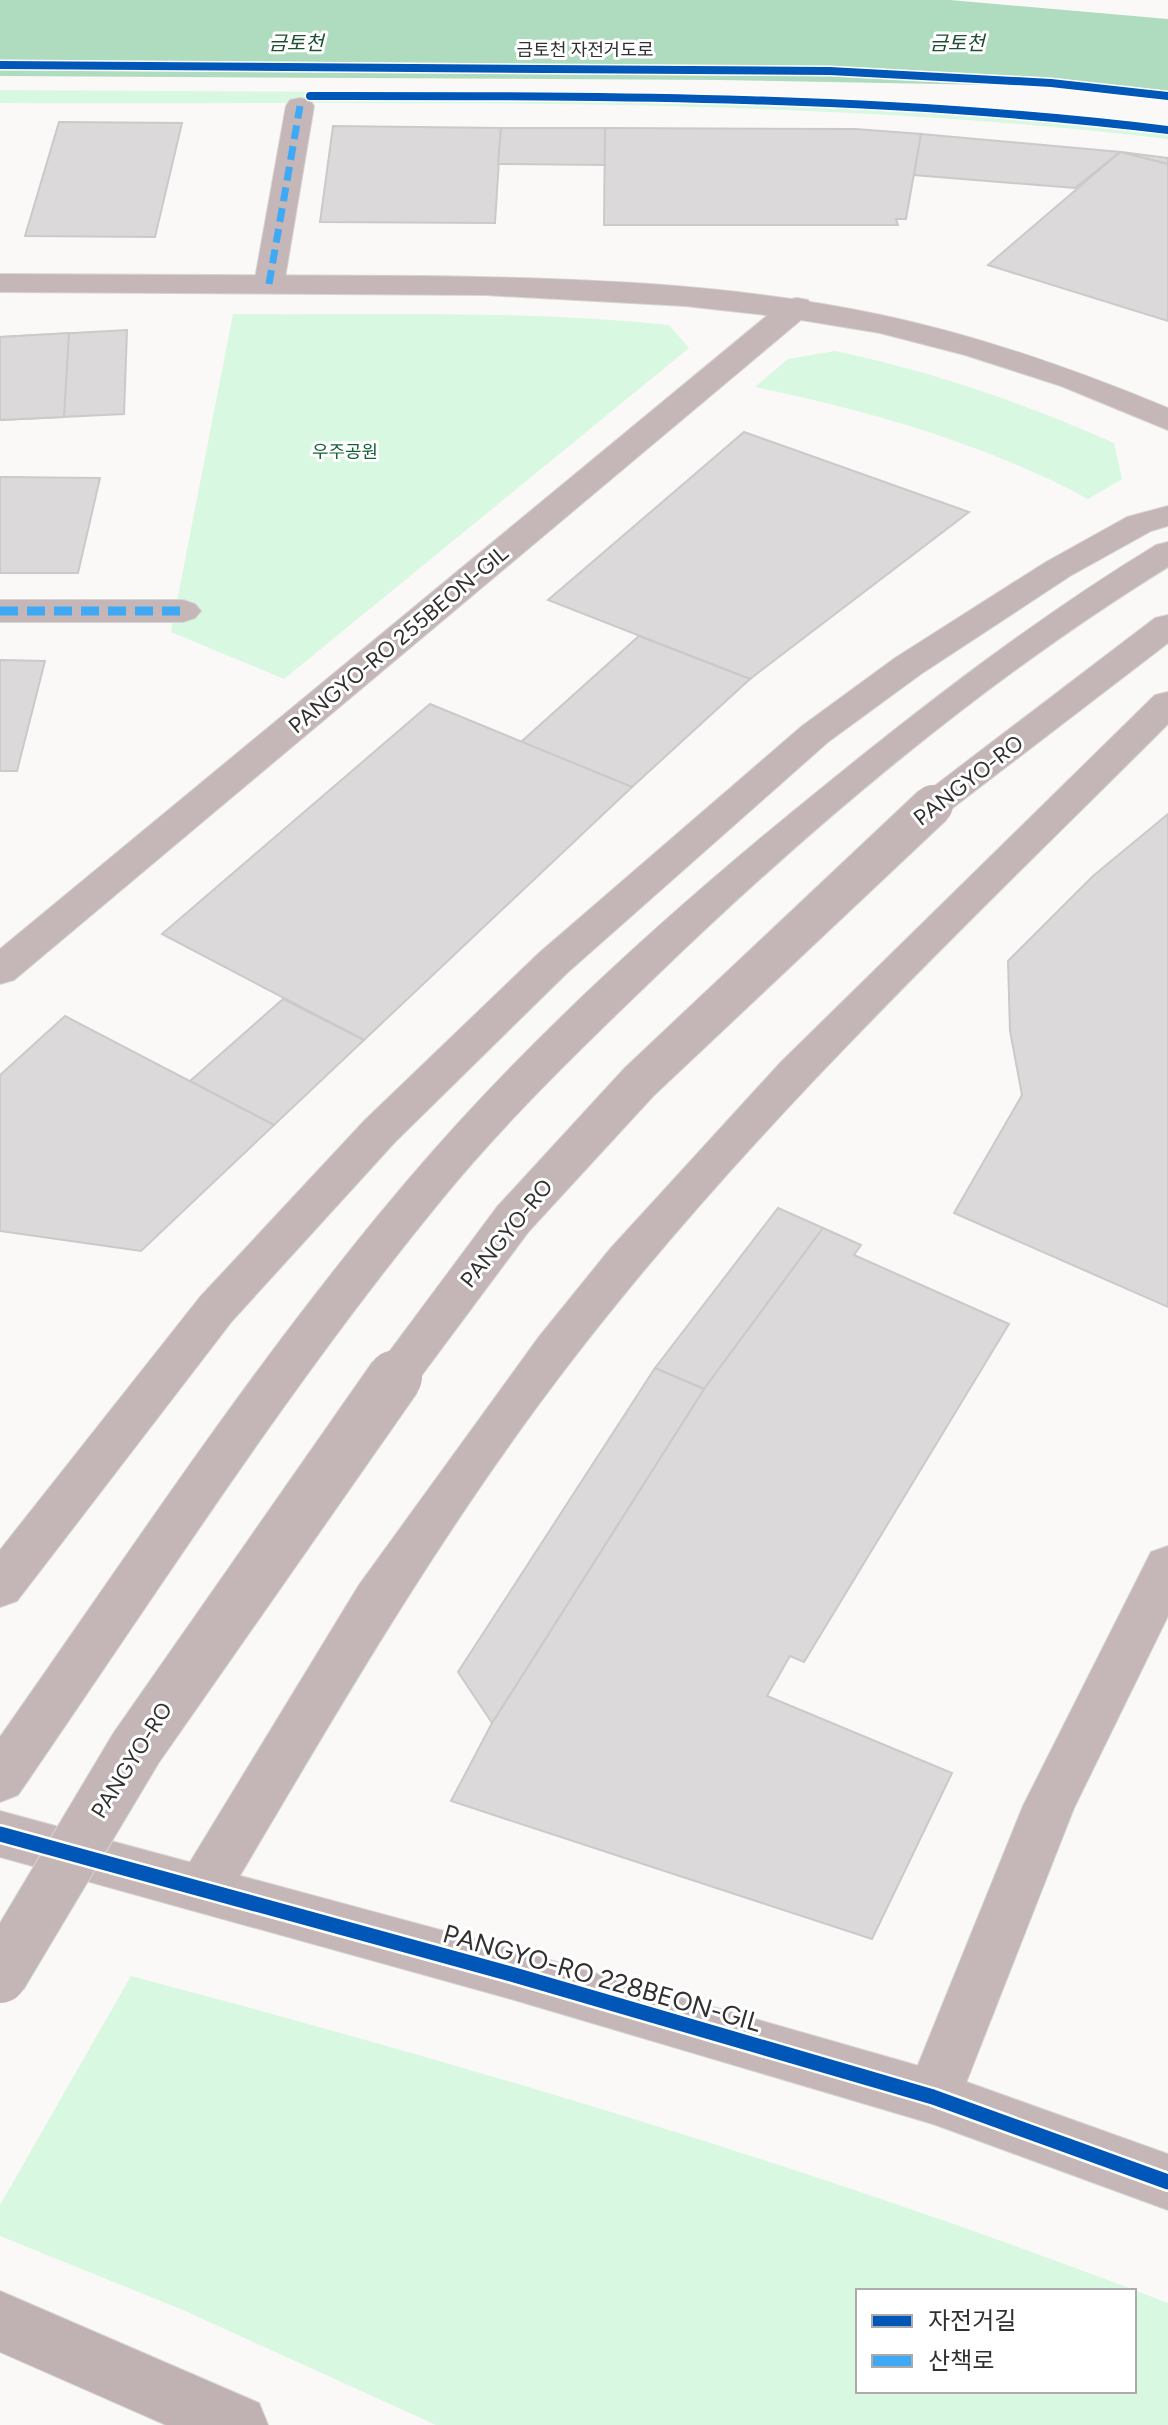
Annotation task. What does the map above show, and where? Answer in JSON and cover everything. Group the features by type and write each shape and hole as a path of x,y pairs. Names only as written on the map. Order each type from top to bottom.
{"highway":[{"path":"0,2321 237,2425"}],"main road":[{"path":"0,1587 216,1309 380,1131 553,963 815,734 885,683 1058,569 1139,524 1168,516"},
{"path":"0,1779 279,1377 424,1190 563,1041 730,882 862,774 995,669 1093,598 1168,552"},
{"name":"PANGYO-RO","path":"0,1976 136,1748 375,1404 513,1219 639,1082 933,805 1168,626"},
{"path":"203,1889 377,1599 554,1350 608,1283 796,1072 1168,703"}],"street":[{"path":"269,284 300,106"},
{"path":"0,283 609,289 797,307 928,334 1055,373 1168,420"},
{"name":"PANGYO-RO 255BEON-GIL","path":"0,970 797,307"},
{"path":"0,611 183,611"},
{"path":"933,2097 1049,1806 1168,1566"},
{"name":"PANGYO-RO 228BEON-GIL","path":"8,1836 511,1974 933,2097 1168,2182"}],"green space":[{"path":"0,90 576,94 830,100 999,110 1168,127 1168,139 1023,124 731,108 585,104 0,103"},
{"name":"우주공원","path":"233,314 451,314 615,320 669,325 689,348 284,679 171,632"},
{"path":"835,351 906,368 977,390 1114,443 1122,479 1088,499 1008,461 926,431 755,387 788,359"},
{"path":"131,1976 393,2048 654,2125 912,2210 1131,2289 856,2289 856,2393 1136,2393 1136,2291 1168,2303 1168,2425 436,2425 183,2310 0,2236 0,2205"}],"water":[{"name":"금토천","path":"0,0 950,0 1168,19 1168,94 1094,87 721,80 0,76"}],"building":[{"path":"59,122 182,123 155,237 25,236"},
{"path":"333,126 501,128 495,223 320,222"},
{"path":"501,128 605,128 605,165 498,164"},
{"path":"605,128 855,129 921,134 906,219 896,219 898,225 604,225"},
{"path":"921,134 1121,152 1168,158 1168,164 1120,152 1075,188 914,175"},
{"path":"1120,152 1168,164 1168,321 988,265"},
{"path":"127,330 124,414 0,420 0,337"},
{"path":"69,333 64,417 0,420 0,337"},
{"path":"744,432 969,512 750,679 548,600"},
{"path":"0,477 37,478 14,573 0,573"},
{"path":"0,477 100,478 78,573 0,573"},
{"path":"639,636 750,679 632,787 521,742"},
{"path":"0,660 45,661 17,771 0,771"},
{"path":"430,704 632,787 364,1040 162,934"},
{"path":"1168,814 1168,1307 954,1213 1022,1095 1010,1031 1008,961 1093,876"},
{"path":"283,999 364,1040 274,1125 190,1081"},
{"path":"65,1016 274,1125 141,1251 0,1231 0,1075"},
{"path":"778,1208 823,1228 704,1389 655,1368"},
{"path":"823,1228 861,1245 854,1255 1009,1324 804,1662 790,1656 767,1696 952,1773 872,1939 451,1801 492,1723 704,1389"},
{"path":"655,1368 704,1389 492,1723 458,1672"}],"marked path":[{"path":"269,284 300,106"},
{"path":"0,611 183,611"}],"cycle path":[{"name":"금토천 자전거도로","path":"0,65 830,71 1051,83 1168,96"},
{"path":"310,96 632,96 847,102 1062,117 1168,130"},
{"path":"0,1834 511,1974 933,2097 1168,2182"}]}
